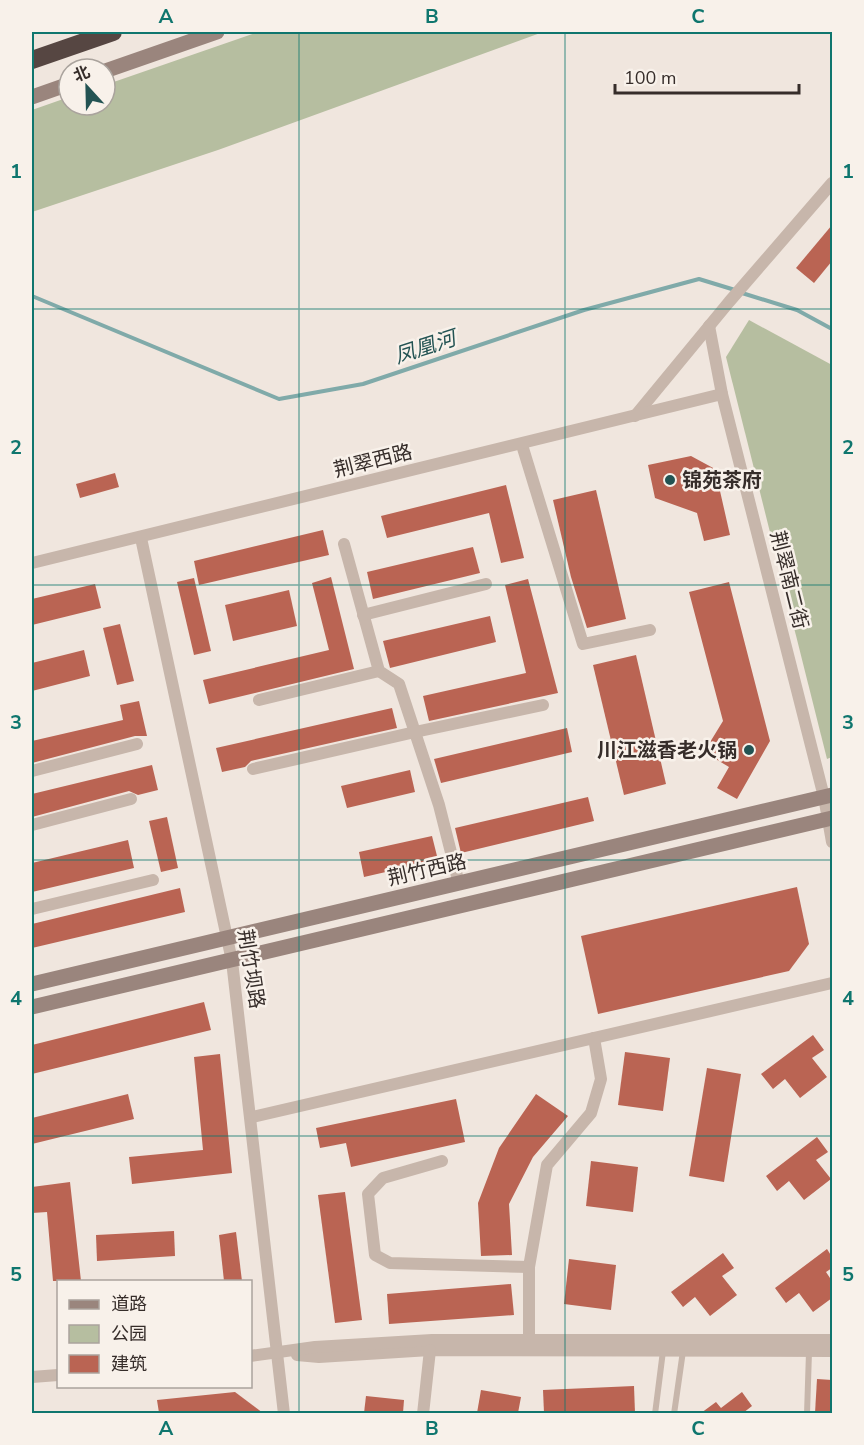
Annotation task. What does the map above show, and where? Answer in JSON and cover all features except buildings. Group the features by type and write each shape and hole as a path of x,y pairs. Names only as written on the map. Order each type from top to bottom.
{"highway":[{"path":"32,60 113,32"}],"main road":[{"path":"117,67 216,32"},
{"path":"32,97 57,88"},
{"name":"荆竹西路","path":"32,984 828,796"},
{"path":"32,1007 830,819"}],"street":[{"path":"635,416 729,302 832,183"},
{"name":"荆翠南二街","path":"709,326 722,394 828,796 832,842"},
{"name":"荆翠西路","path":"32,563 522,445 722,394"},
{"path":"522,445 583,644 650,630"},
{"name":"荆竹坝路","path":"141,538 232,961 252,1117 284,1413"},
{"path":"344,544 379,671 399,684 439,805 459,884"},
{"path":"363,615 486,584"},
{"path":"259,700 379,671"},
{"path":"253,769 543,705"},
{"path":"32,771 136,744"},
{"path":"32,825 131,799"},
{"path":"32,909 153,880"},
{"path":"252,1117 832,983"},
{"path":"529,1345 529,1267 547,1165 591,1113 601,1079 594,1038"},
{"path":"442,1161 383,1178 368,1194 375,1255 390,1263 529,1267"},
{"path":"252,1356 315,1347 432,1340 663,1351 832,1351"},
{"path":"278,1353 319,1357 529,1345 832,1340"},
{"path":"423,1413 430,1350"},
{"path":"32,1377 57,1375"}],"lane":[{"path":"674,1413 683,1350"},
{"path":"655,1413 663,1351"},
{"path":"807,1413 809,1352"}],"green space":[{"path":"258,32 543,32 218,150 32,212 32,110 57,101 57,117 117,117 117,81"},
{"path":"749,320 832,365 832,757 827,759 726,357"}],"waterway":[{"name":"凤凰河","path":"32,296 279,399 363,384 584,310 699,279 735,290"},
{"name":"凤凰河","path":"742,293 797,310 832,329"}],"place":[{"name":"锦苑茶府","path":"670,480"},
{"name":"川江滋香老火锅","path":"749,750"}]}
